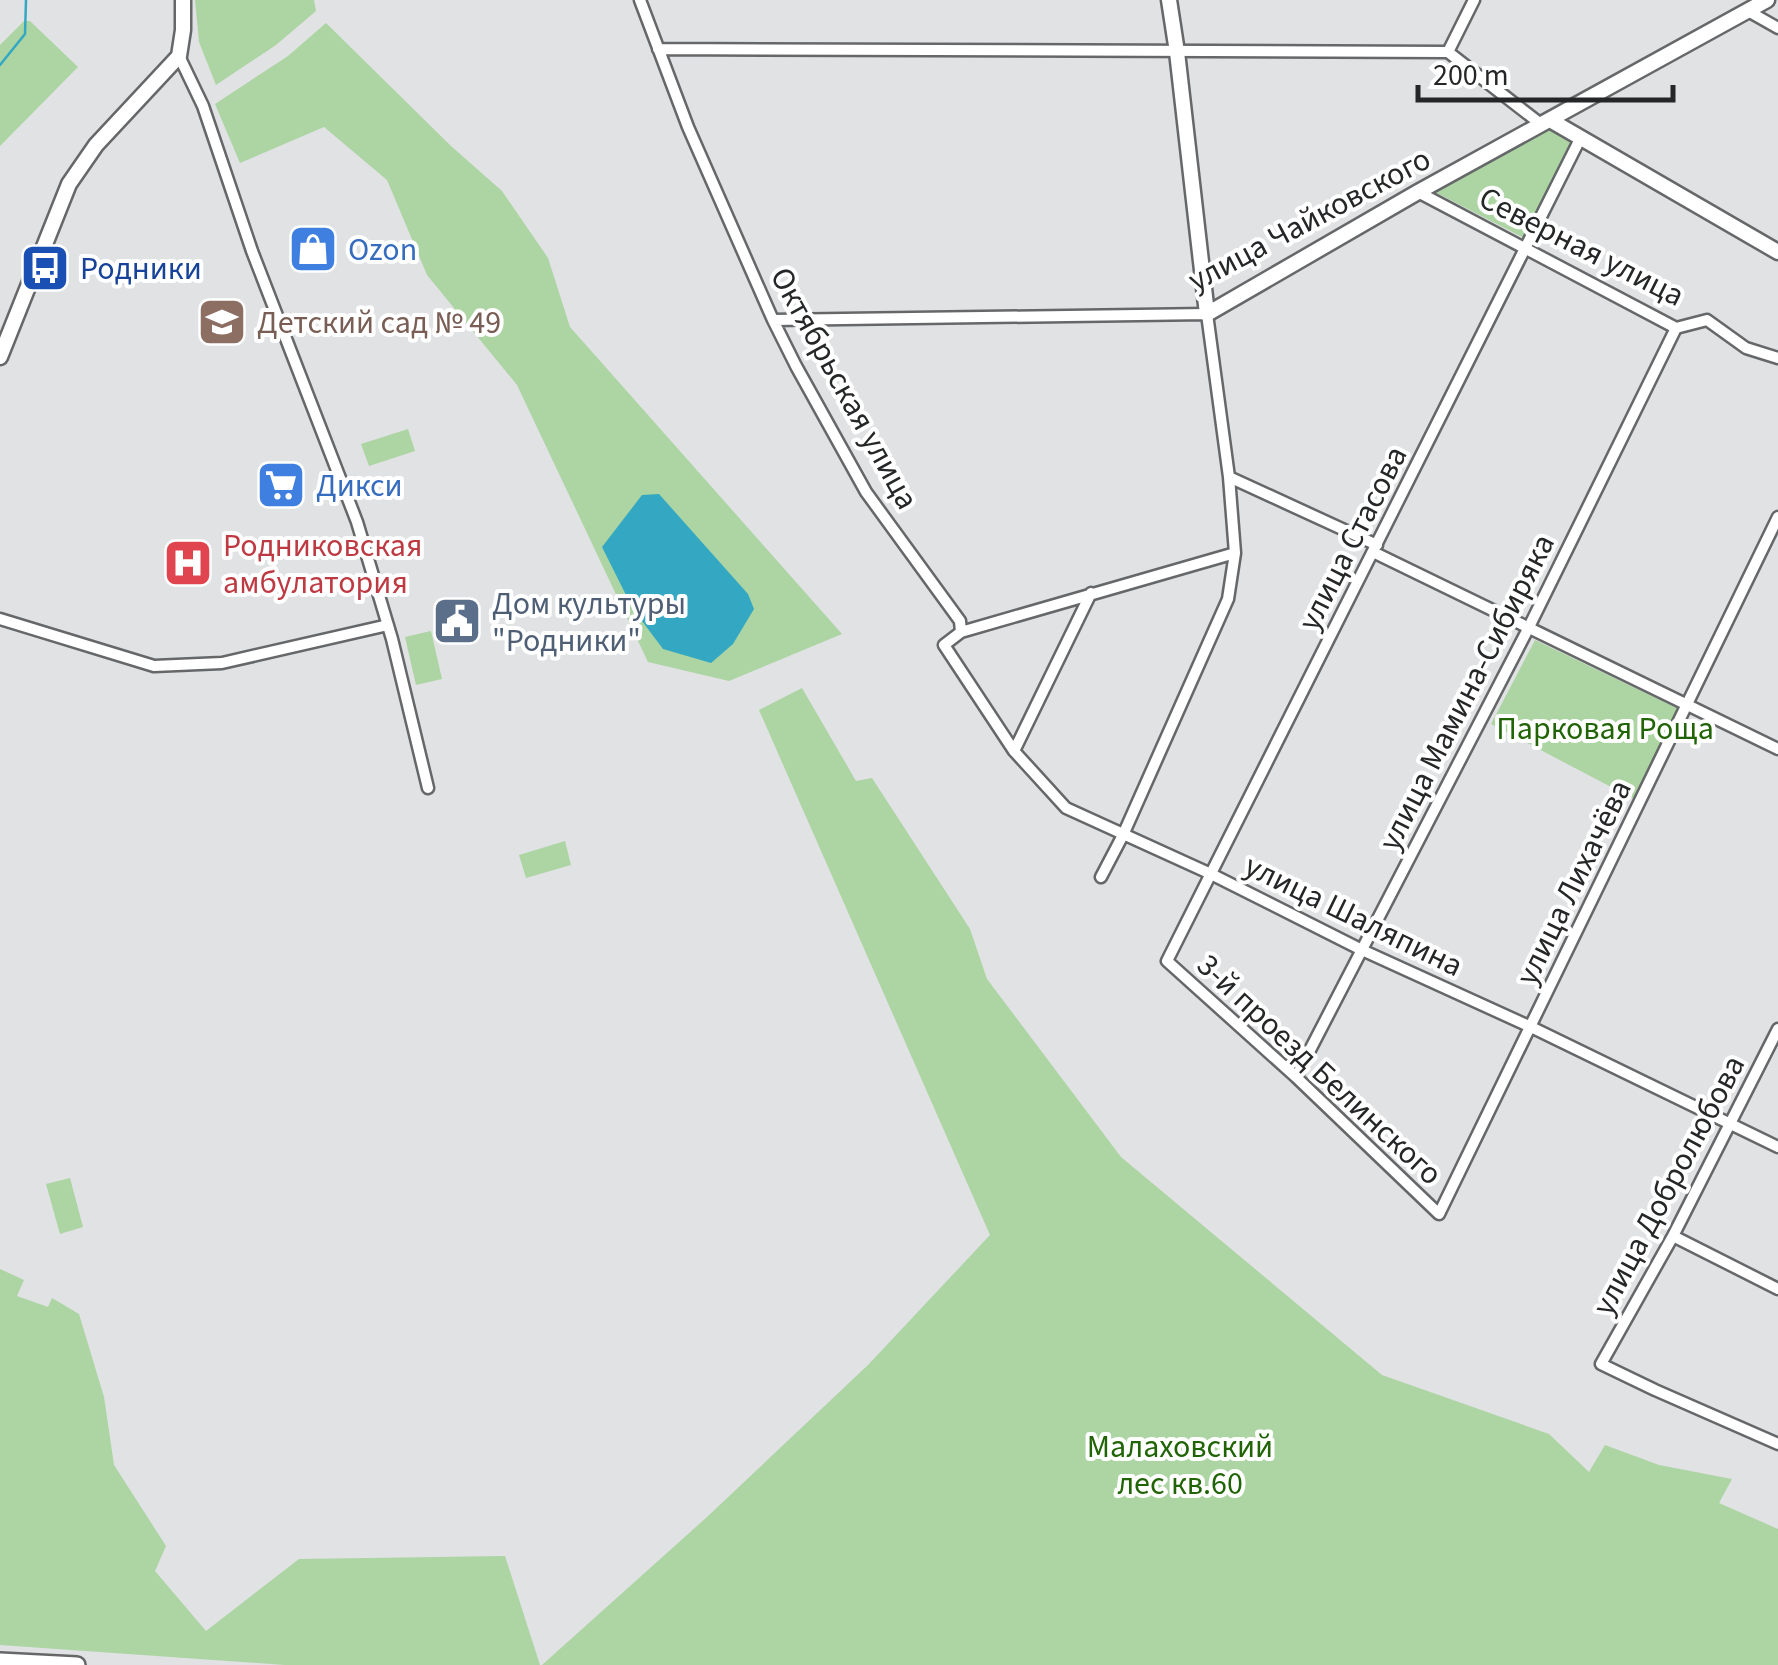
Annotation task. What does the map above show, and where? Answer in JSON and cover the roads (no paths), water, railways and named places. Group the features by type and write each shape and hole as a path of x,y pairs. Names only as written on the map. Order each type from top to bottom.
{"main road":[{"path":"0,1661 77,1665"}],"street":[{"path":"0,356 69,184 96,145 179,56 184,30 182,0"},
{"name":"Октябрьская улица","path":"640,0 688,127 773,320 866,492 960,622 961,632"},
{"path":"1102,877 1228,599 1235,553 1230,477 1169,0"},
{"path":"1448,52 1474,0"},
{"name":"улица Чайковского","path":"773,320 1207,314 1418,192 1767,0"},
{"path":"1748,11 1778,28"},
{"path":"658,48 1448,52 1546,122 1582,137 1778,252"},
{"path":"179,56 204,106 252,251 356,522 388,625 428,788"},
{"name":"улица Стасова","path":"1167,961 1582,137"},
{"name":"Северная улица","path":"1418,192 1676,328 1707,320 1746,348 1778,358"},
{"name":"улица Мамина-Сибиряка","path":"1296,1077 1528,630 1676,328"},
{"path":"1230,477 1375,548 1528,630 1778,750"},
{"name":"улица Лихачёва","path":"1439,1214 1778,517"},
{"path":"1122,836 1066,808 1014,751 944,645 961,632 1235,553"},
{"path":"1014,751 1091,593"},
{"path":"0,619 154,666 222,663 388,625"},
{"name":"улица Шаляпина","path":"1122,836 1211,874 1778,1147"},
{"name":"3-й проезд Белинского","path":"1167,961 1439,1214"},
{"name":"улица Добролюбова","path":"1778,1030 1673,1236 1601,1364 1778,1444"},
{"path":"1673,1236 1778,1289"}],"water":[{"path":"659,494 748,594 754,609 733,644 711,663 663,649 633,609 602,547 642,495"}],"waterway":[{"path":"0,65 25,34 26,0"}],"place":[{"name":"Ozon","path":"313,249"},
{"name":"Родники","path":"45,268"},
{"name":"Детский сад № 49","path":"222,322"},
{"name":"Дикси","path":"281,485"},
{"name":"Родниковская амбулатория","path":"188,563"},
{"name":"Дом культуры \"Родники\"","path":"457,621"}],"park label":[{"name":"Парковая Роща","path":"1605,728"},
{"name":"Малаховский лес кв.60","path":"1180,1464"}]}
